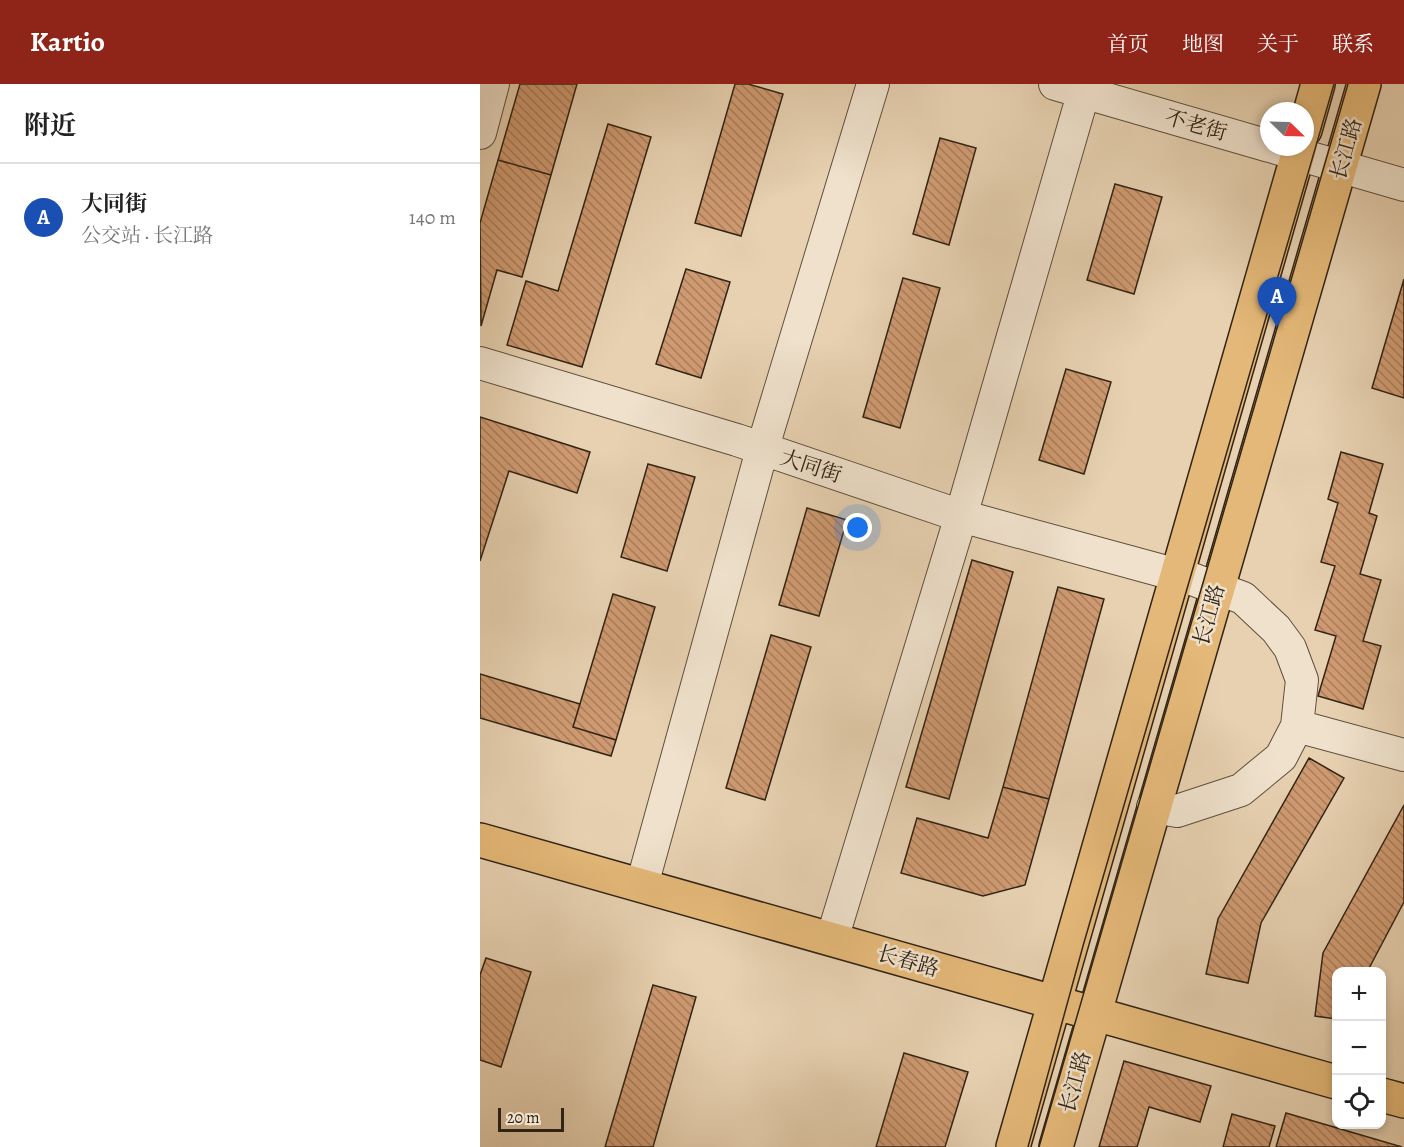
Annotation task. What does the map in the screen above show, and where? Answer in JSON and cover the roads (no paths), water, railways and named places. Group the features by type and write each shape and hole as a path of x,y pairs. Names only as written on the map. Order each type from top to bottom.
{"main road":[{"name":"长江路","path":"1309,102 1318,84"},
{"name":"长江路","path":"1056,1147 1364,84"},
{"name":"长江路","path":"1013,1147 1178,575 1286,156"},
{"name":"长春路","path":"480,840 1332,1081"},
{"path":"1386,1096 1404,1101"}],"street":[{"path":"480,133 493,84"},
{"path":"642,885 762,450 873,84"},
{"path":"832,939 961,516 1075,87"},
{"name":"不老街","path":"1075,87 1260,137"},
{"name":"不老街","path":"1314,156 1341,167 1404,185"},
{"name":"大同街","path":"480,363 737,440 961,516 1178,575 1218,587 1243,598 1259,612 1290,648 1302,680 1297,726"},
{"path":"1153,807 1177,811 1240,790 1281,757 1297,726 1404,755"}],"tram line":[{"path":"1028,1147 1083,946 1334,84"},
{"path":"1039,1147 1348,84"}],"place":[{"name":"大同街","path":"1277,327"}]}
